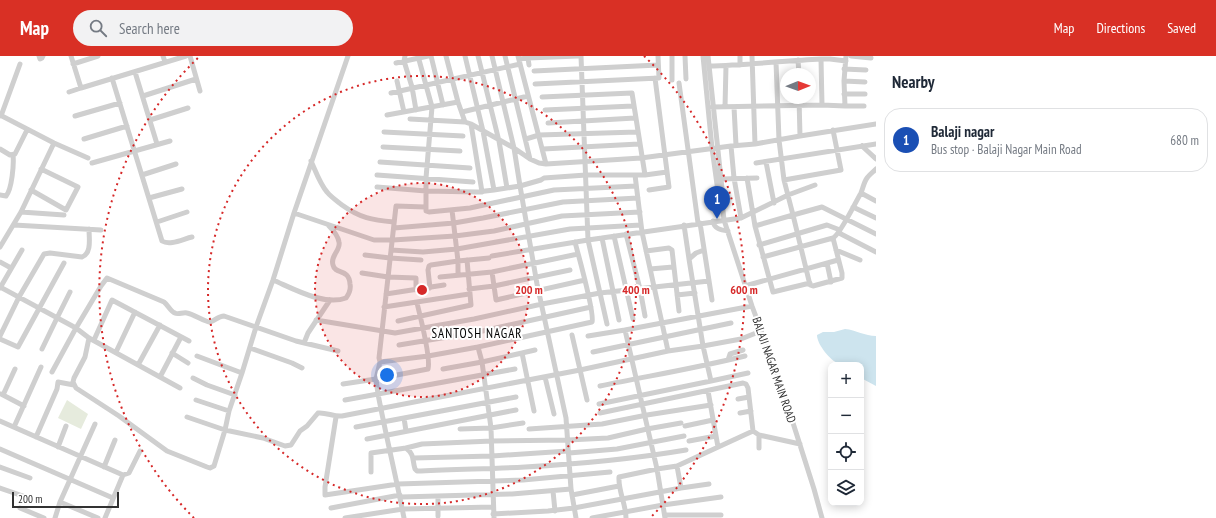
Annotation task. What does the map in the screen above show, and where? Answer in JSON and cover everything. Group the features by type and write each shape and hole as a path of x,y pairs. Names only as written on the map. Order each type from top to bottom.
{"street":[{"path":"38,56 41,59 43,56"},
{"path":"71,56 81,88"},
{"path":"73,64 98,56"},
{"path":"163,56 165,62"},
{"path":"69,92 186,56"},
{"path":"190,56 200,91"},
{"path":"189,341 112,300 74,378 74,385 78,390 114,413 167,451 207,467 212,467 215,464 229,411 256,327 273,280 311,161 348,56"},
{"path":"396,63 404,59 430,56 444,105"},
{"path":"446,56 465,122"},
{"path":"466,56 483,131 494,190"},
{"path":"478,56 500,141 506,188"},
{"path":"492,56 514,148 544,318 566,418 571,489 576,518"},
{"path":"505,56 530,159"},
{"path":"391,93 508,67 519,60 528,58 579,56 584,121 588,240 607,324"},
{"path":"535,84 659,78 658,56"},
{"path":"672,56 672,80"},
{"path":"685,56 686,78"},
{"name":"BALAJI NAGAR MAIN ROAD","path":"704,56 719,199 722,201 724,220 745,286 780,382 822,518"},
{"path":"708,56 714,148 721,179 722,201"},
{"path":"740,56 740,65"},
{"path":"752,56 755,144"},
{"path":"765,56 765,63"},
{"path":"851,56 871,58"},
{"path":"418,57 432,107 426,178 426,211 429,212 470,208 554,190 636,186"},
{"path":"528,58 529,65"},
{"path":"709,66 765,63 791,58 846,58 844,69 845,106"},
{"path":"404,59 416,110"},
{"path":"821,59 822,105"},
{"path":"519,60 546,164"},
{"path":"777,60 778,140 784,180 811,286 842,278 833,238"},
{"path":"20,64 1,116 27,130 88,158"},
{"path":"534,71 658,65"},
{"path":"726,66 726,107"},
{"path":"844,69 866,70"},
{"path":"135,72 156,144"},
{"path":"112,78 150,198 162,242 169,244 192,236"},
{"path":"649,190 668,187 655,78"},
{"path":"143,96 196,79"},
{"path":"397,81 404,112"},
{"path":"844,81 865,82"},
{"path":"679,83 688,151 712,300"},
{"path":"542,97 632,93 641,158 645,175"},
{"path":"844,94 864,94"},
{"path":"462,112 477,107 528,96"},
{"path":"387,115 458,102"},
{"path":"75,116 120,103"},
{"path":"712,107 822,105 864,106"},
{"path":"545,110 633,106"},
{"path":"799,106 800,136"},
{"path":"734,107 734,178 741,218"},
{"path":"150,120 188,108"},
{"path":"548,123 635,118"},
{"path":"410,119 465,122 514,148 530,159 546,164 641,158 688,151 755,144 876,124"},
{"path":"471,124 482,192"},
{"path":"84,139 127,126"},
{"path":"0,195 6,196 9,191 14,165 13,155 15,154 27,130"},
{"path":"784,180 840,170 833,130"},
{"path":"384,132 463,136"},
{"path":"526,138 539,135 637,132"},
{"path":"92,163 170,141"},
{"path":"0,247 21,212 54,143"},
{"path":"543,149 639,144"},
{"path":"756,163 876,144"},
{"path":"862,146 876,159"},
{"path":"383,147 460,151"},
{"path":"0,149 10,155 13,155"},
{"path":"311,161 327,193 346,208 356,214 370,219 394,225 454,223 525,211 563,202 638,198"},
{"path":"380,162 470,168"},
{"path":"766,162 774,203"},
{"path":"142,175 176,164"},
{"path":"31,190 66,210 78,187 41,169"},
{"path":"763,257 836,237 867,178 876,169"},
{"path":"377,187 426,191 482,192 520,186 544,178 586,175 645,175 667,172"},
{"path":"377,175 473,182"},
{"path":"634,175 642,232 668,351"},
{"path":"747,178 755,226 772,291 774,293 810,283"},
{"path":"721,179 757,178"},
{"path":"430,288 428,270 429,266 431,265 490,257 626,234 741,218 788,195 815,185"},
{"path":"150,198 182,189"},
{"path":"860,193 876,201"},
{"path":"404,518 401,496 383,422 376,379 380,362 381,332 396,206 425,207"},
{"path":"755,226 822,207 876,234"},
{"path":"853,207 876,218"},
{"path":"452,210 457,249 458,276"},
{"path":"21,212 64,215"},
{"path":"157,222 187,212"},
{"path":"294,213 374,240 393,240 455,236 494,231 562,216 640,212"},
{"path":"713,221 717,228 728,231"},
{"path":"391,250 423,252 457,249 570,228 641,224"},
{"path":"14,225 101,230"},
{"path":"273,280 319,298 337,301 346,298 350,287 349,276 335,269 332,265 334,256 339,249 340,244 339,240 329,226"},
{"path":"684,226 703,346 711,381"},
{"path":"760,245 827,226 876,252"},
{"path":"0,336 19,297 44,254 50,253 82,257 85,256 88,251 89,229"},
{"path":"626,234 640,289 645,316"},
{"path":"614,236 633,319"},
{"path":"602,238 619,320"},
{"path":"380,362 428,356 478,347 592,322 591,307 575,242"},
{"path":"646,252 671,248 679,311"},
{"path":"22,250 0,287 76,328 92,339 180,388"},
{"path":"689,259 696,253 704,250"},
{"path":"836,250 860,260"},
{"path":"440,277 492,272 578,254"},
{"path":"365,255 421,260"},
{"path":"398,321 471,305 467,260"},
{"path":"745,286 769,278 838,260"},
{"path":"0,262 11,268"},
{"path":"0,339 18,347 64,263"},
{"path":"827,263 831,282"},
{"path":"650,269 673,267"},
{"path":"384,308 417,303 536,276 570,270"},
{"path":"492,272 496,300 584,280"},
{"path":"362,273 388,277 416,278 416,290"},
{"path":"52,372 76,328 107,278 164,302 176,314 186,313 208,322 211,322 220,316 224,316 304,343 338,351"},
{"path":"316,320 381,332 395,333 474,319 600,293 709,281"},
{"path":"386,294 444,285"},
{"path":"42,349 70,292"},
{"path":"677,295 695,293"},
{"path":"304,343 308,333 330,300"},
{"path":"343,384 428,369 428,356 417,303"},
{"path":"588,336 752,306"},
{"path":"399,345 425,342 591,307"},
{"path":"116,352 135,312"},
{"path":"594,352 731,323"},
{"path":"138,365 160,325"},
{"path":"624,330 657,469 665,516 721,515"},
{"path":"187,417 225,430 263,438 283,446 288,446 291,445 300,431 307,426 318,413 336,417 631,360 668,351 741,339 761,331"},
{"path":"572,335 587,400"},
{"path":"160,377 181,337"},
{"path":"478,347 482,362 490,416 492,440 493,516 538,513 574,508 622,498 709,484"},
{"path":"250,348 302,368"},
{"path":"443,369 535,350"},
{"path":"172,353 188,363"},
{"path":"522,353 534,411"},
{"path":"600,386 708,365 728,360 744,353"},
{"path":"197,356 242,373"},
{"path":"14,427 41,367"},
{"path":"15,369 2,394 24,406"},
{"path":"345,400 515,369"},
{"path":"599,404 748,373"},
{"path":"545,377 554,414"},
{"path":"192,378 235,395"},
{"path":"36,437 57,389 58,382 74,385"},
{"path":"600,413 743,383 747,386 753,431"},
{"path":"708,391 718,447"},
{"path":"356,427 516,397"},
{"path":"738,399 749,397"},
{"path":"196,400 229,411"},
{"path":"529,429 602,424 711,405"},
{"path":"367,439 386,434 516,410"},
{"path":"740,413 751,411"},
{"path":"336,417 325,495 398,484 523,480 610,472"},
{"path":"404,418 406,431"},
{"path":"371,472 371,453 422,444 492,440 568,440 608,438 647,429 713,420"},
{"path":"0,422 123,475 129,474 140,451"},
{"path":"460,429 491,428 523,423"},
{"path":"55,518 60,502 95,424"},
{"path":"58,447 66,426"},
{"path":"753,431 759,435 800,444"},
{"path":"626,518 626,511 618,479 620,476 677,466 753,431"},
{"path":"758,448 759,435"},
{"path":"414,458 492,456 617,449 684,436"},
{"path":"689,441 716,436"},
{"path":"104,467 115,440"},
{"path":"406,448 410,451 414,458 414,467 417,471 569,464 654,456 686,450"},
{"path":"0,449 113,498"},
{"path":"677,466 681,488"},
{"path":"0,467 30,478"},
{"path":"105,518 123,475"},
{"path":"572,495 619,486"},
{"path":"0,488 23,496"},
{"path":"331,508 401,496 493,495 571,489"},
{"path":"553,490 554,510"},
{"path":"438,496 438,516"},
{"path":"592,518 626,511 721,497"},
{"path":"60,502 98,518"},
{"path":"345,518 402,509 493,507"},
{"path":"20,508 44,518"}],"shaded area":[{"path":"67,400 88,414 81,429 58,418"}],"water":[{"path":"845,329 876,336 876,386 864,380 864,362 835,362 822,348 817,335 823,332 834,332"}],"place":[{"name":"Balaji nagar","path":"717,219"}],"district":[{"name":"SANTOSH NAGAR","path":"477,333"}]}
